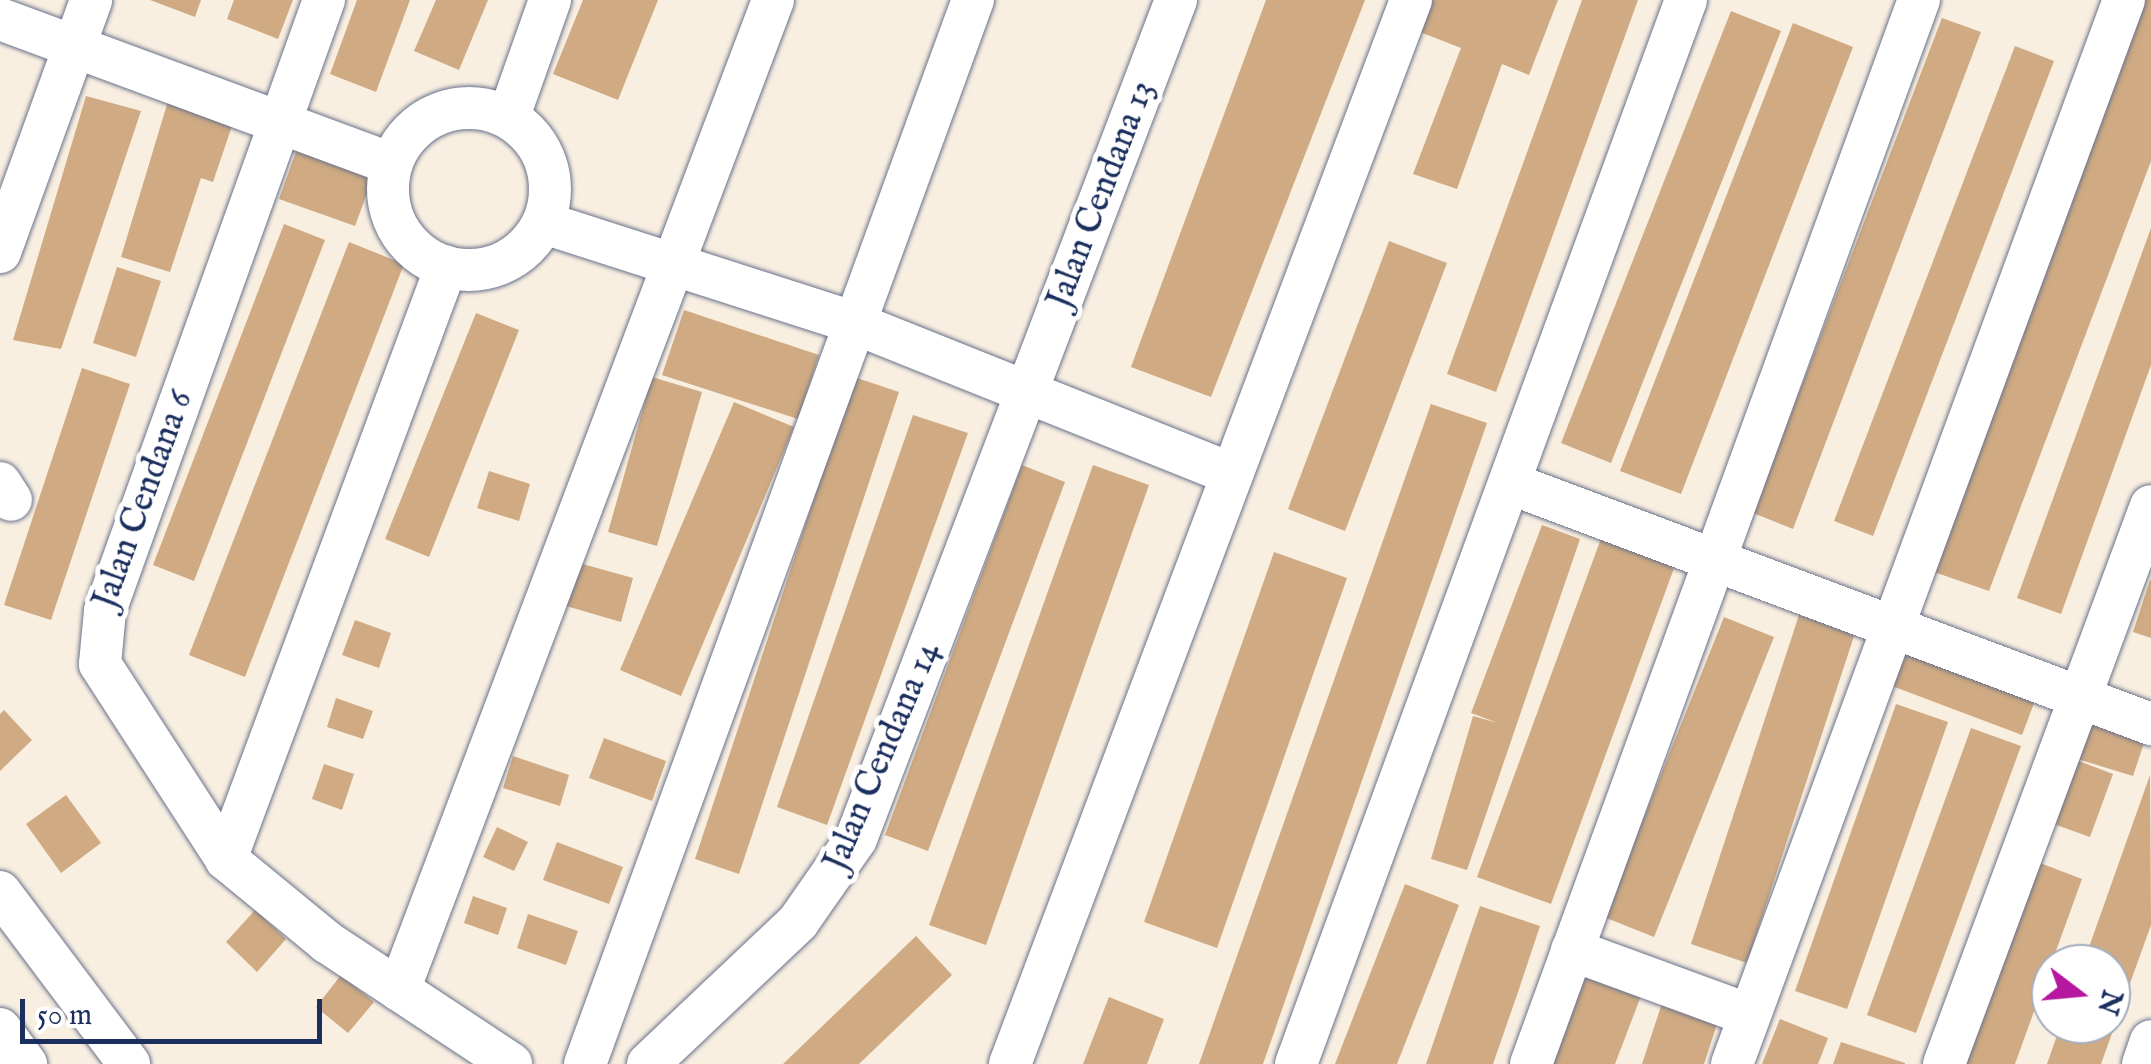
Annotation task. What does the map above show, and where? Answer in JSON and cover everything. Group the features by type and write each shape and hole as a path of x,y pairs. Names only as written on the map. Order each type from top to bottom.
{"street":[{"path":"0,252 91,0"},
{"name":"Jalan Cendana 6","path":"324,0 96,644 142,741 226,859 399,990 511,1064"},
{"path":"509,116 550,0"},
{"path":"399,990 773,0"},
{"path":"584,1064 849,322 973,0"},
{"name":"Jalan Cendana 13","path":"1028,391 1176,0"},
{"path":"1008,1060 1411,0"},
{"path":"1296,1064 1512,484 1686,0"},
{"path":"1531,1064 1919,0"},
{"path":"1732,1064 2124,0"},
{"path":"0,18 281,119 390,163"},
{"path":"440,112 509,116 546,164 544,224 502,266 446,268 399,231 390,163 418,124 440,112"},
{"path":"544,224 849,322 1231,474"},
{"path":"226,859 446,268"},
{"name":"Jalan Cendana 14","path":"648,1064 830,885 880,782 1028,391"},
{"path":"1512,484 1716,558 1892,630 2151,724"},
{"path":"1944,1064 2083,698 2151,506"},
{"path":"0,892 129,1064"},
{"path":"1572,950 1750,1015"},
{"path":"0,1029 26,1064"},
{"path":"2143,1064 2151,1041"}],"building":[{"path":"150,0 201,0 195,17"},
{"path":"234,0 293,0 278,39 227,19"},
{"path":"357,0 410,0 376,92 330,74"},
{"path":"436,0 488,0 459,70 414,51"},
{"path":"583,0 658,0 618,100 553,74"},
{"path":"1266,0 1365,0 1211,397 1131,367"},
{"path":"1433,0 1558,0 1529,75 1502,64 1457,189 1413,174 1461,48 1420,32"},
{"path":"1582,0 1638,0 1496,392 1447,374"},
{"path":"2139,0 2151,0 2151,161 1989,591 1934,572"},
{"path":"1731,11 1781,31 1611,463 1561,443"},
{"path":"1942,18 1981,32 1793,529 1753,513"},
{"path":"1793,23 1853,47 1681,494 1620,471"},
{"path":"2015,46 2054,61 1873,536 1834,521"},
{"path":"86,96 141,111 61,349 13,340"},
{"path":"168,101 233,123 213,182 201,178 170,272 121,257"},
{"path":"297,149 373,177 355,226 279,199"},
{"path":"284,224 325,240 194,581 153,565"},
{"path":"2151,228 2151,365 2061,614 2017,598"},
{"path":"1389,241 1447,263 1345,531 1288,509"},
{"path":"349,242 404,264 245,677 189,655"},
{"path":"117,267 161,281 136,357 93,343"},
{"path":"684,310 819,355 798,419 662,375"},
{"path":"476,313 519,330 429,557 385,539"},
{"path":"82,368 130,384 51,620 4,605"},
{"path":"652,377 702,392 657,546 608,532"},
{"path":"854,377 899,392 739,874 695,859"},
{"path":"734,402 794,427 681,696 620,670"},
{"path":"1431,404 1487,423 1263,1064 1199,1064"},
{"path":"913,415 968,433 827,825 777,807"},
{"path":"1022,465 1065,482 928,851 885,835"},
{"path":"1093,465 1149,485 986,945 929,925"},
{"path":"489,471 530,484 519,521 477,508"},
{"path":"1542,525 1580,539 1467,870 1431,859 1473,716 1498,723 1471,713"},
{"path":"1603,533 1677,560 1551,904 1477,877"},
{"path":"1274,552 1347,578 1217,948 1144,922"},
{"path":"579,563 633,578 621,622 566,606"},
{"path":"2151,580 2151,638 2133,632"},
{"path":"1799,615 1855,633 1747,963 1691,944"},
{"path":"1724,617 1774,637 1654,937 1604,917"},
{"path":"355,620 391,633 379,668 342,655"},
{"path":"1909,641 2039,690 2022,735 1892,686"},
{"path":"336,698 373,711 363,739 327,727"},
{"path":"1896,704 1948,722 1847,1009 1795,991"},
{"path":"2088,705 2150,725 2133,776 2071,757"},
{"path":"4,710 32,740 0,771 0,714"},
{"path":"1971,728 2021,746 1916,1033 1867,1015"},
{"path":"604,738 666,761 652,801 589,778"},
{"path":"513,756 569,775 560,806 503,788"},
{"path":"2071,758 2113,774 2090,837 2048,822"},
{"path":"324,764 354,774 342,810 312,799"},
{"path":"2150,775 2151,925 2131,981 2131,944 2090,944"},
{"path":"66,795 101,843 61,873 26,824"},
{"path":"497,827 528,842 514,871 483,857"},
{"path":"557,842 623,867 609,904 543,880"},
{"path":"2035,861 2082,879 2058,944 2031,944 2031,1020 2015,1064 1962,1064"},
{"path":"1405,884 1459,905 1435,967 1397,1064 1335,1064"},
{"path":"473,896 507,908 498,935 464,923"},
{"path":"1480,906 1540,926 1517,995 1493,1064 1426,1064"},
{"path":"255,910 286,939 257,972 226,942"},
{"path":"528,914 578,931 566,965 517,948"},
{"path":"916,936 952,975 859,1064 783,1064"},
{"path":"1587,966 1644,988 1615,1064 1549,1064"},
{"path":"341,975 374,1002 348,1033 316,1007"},
{"path":"1665,994 1721,1012 1704,1064 1642,1064"},
{"path":"1109,997 1164,1019 1147,1064 1083,1064"},
{"path":"1780,1019 1828,1038 1818,1064 1762,1064"},
{"path":"1841,1042 1905,1063 1905,1064 1833,1064"},
{"path":"2054,1044 2108,1044 2101,1064 2047,1064"}]}
